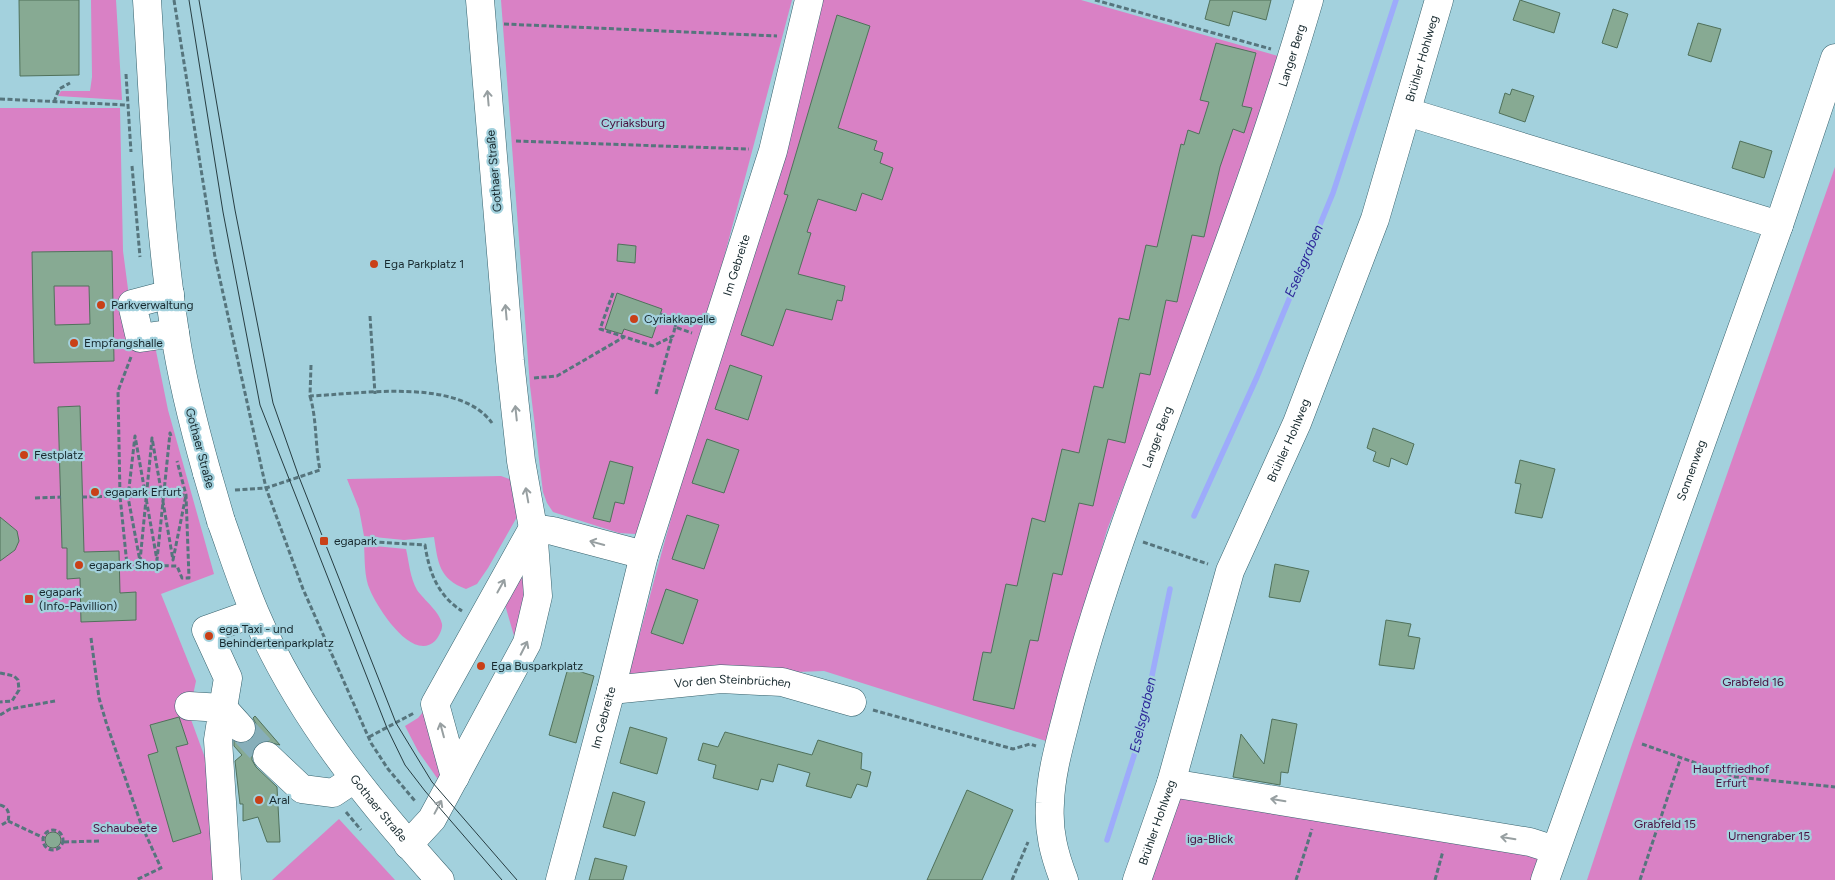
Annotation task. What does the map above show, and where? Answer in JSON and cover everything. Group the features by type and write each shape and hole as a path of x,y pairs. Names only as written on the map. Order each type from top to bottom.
{"street":[{"name":"Gothaer Straße","path":"147,0 163,242 175,333 188,404 199,484 221,521 254,613 343,786 408,845 440,880"},
{"name":"Gothaer Straße","path":"408,845 432,819 529,637 538,596 533,528 520,461 510,360 480,0"},
{"name":"Im Gebreite","path":"560,880 611,690 644,555 773,151 809,0"},
{"name":"Langer Berg","path":"1064,880 1052,847 1050,803 1058,753 1086,641 1118,544 1222,262 1293,55 1309,0"},
{"name":"Brühler Hohlweg","path":"1136,880 1171,783 1230,571 1298,423 1375,219 1439,0"},
{"name":"Sonnenweg","path":"1545,880 1779,225 1835,58"},
{"path":"1407,112 1779,225"},
{"path":"170,294 132,304 140,338 175,333"},
{"path":"455,777 435,704 533,528 553,531 644,555"},
{"path":"227,880 218,740 228,678 206,630 254,613"},
{"name":"Vor den Steinbrüchen","path":"611,690 721,679 782,682 852,702"},
{"path":"190,706 223,708 241,728"},
{"path":"267,756 302,789 343,786"},
{"path":"1171,783 1530,842 1555,850"}],"path":[{"path":"174,0 215,257 266,488 304,589 369,737 388,770 420,807"},
{"path":"1095,0 1293,55"},
{"path":"503,24 783,36"},
{"path":"54,102 59,89 70,84"},
{"path":"0,99 128,105"},
{"path":"512,141 752,149"},
{"path":"613,292 600,329 653,346 672,336"},
{"path":"656,394 677,320 660,314"},
{"path":"370,316 375,394"},
{"path":"675,327 692,333"},
{"path":"531,378 557,376 625,337"},
{"path":"140,338 118,391 120,496 126,565 177,566 182,578 189,578 186,495 177,460"},
{"path":"232,491 266,488 320,470 315,446 314,409 310,396 311,365"},
{"path":"310,396 425,392 450,396 479,409 495,428"},
{"path":"175,451 170,433 163,496 157,560 146,496 136,436 128,497 140,562 146,496 152,438 163,496 173,560 186,495"},
{"path":"82,497 186,495 199,484"},
{"path":"35,498 61,498"},
{"path":"342,540 425,545 429,569 442,593 456,607 481,622"},
{"path":"1150,545 1210,565"},
{"path":"91,638 99,698 106,722 141,824 161,868 136,880"},
{"path":"0,673 14,676 19,685 17,696 7,703 0,702"},
{"path":"0,715 10,709 55,701"},
{"path":"852,702 860,706 1013,749 1030,744 1058,753"},
{"path":"7,703 10,709"},
{"path":"369,737 435,704"},
{"path":"1642,744 1736,777 1835,787"},
{"path":"1640,880 1681,757"},
{"path":"0,805 8,810 8,821"},
{"path":"1296,880 1319,807"},
{"path":"0,826 8,821"},
{"path":"8,821 44,838"},
{"path":"1435,880 1449,829"},
{"path":"50,831 57,831 62,835 64,842 59,849 50,850 44,846 44,838 50,831"},
{"path":"64,842 99,841"}],"green space":[{"path":"91,0 116,0 122,100 58,96 61,91 90,91 92,77"},
{"name":"Cyriaksburg","path":"501,0 792,0 721,269 640,531 635,534 619,533 553,512 543,492 530,386"},
{"path":"823,0 1081,0 1278,56 1211,257 1107,530 1046,741 824,671 628,678 689,456 794,115"},
{"name":"egapark Erfurt","path":"0,108 120,108 123,251 130,304 155,346 168,410 214,574 161,594 196,681 189,714 208,766 217,880 0,880"},
{"name":"Hauptfriedhof Erfurt","path":"1835,167 1835,880 1587,880 1630,750"},
{"path":"501,476 512,480 517,517 477,584 466,589 450,580 441,569 434,537 404,540 364,536 359,509 347,479"},
{"path":"364,545 406,549 411,575 417,590 441,620 442,628 435,641 426,646 416,645 406,639 388,619 368,585"},
{"path":"525,564 528,595 517,646 505,605"},
{"path":"423,712 442,775 442,785 418,751 405,726 418,718"},
{"name":"iga-Blick","path":"1190,794 1533,850 1541,858 1533,880 1152,880 1178,800"},
{"path":"339,819 395,880 272,880"}],"building":[{"path":"19,0 79,0 79,75 20,76"},
{"path":"1210,0 1271,0 1266,20 1233,11 1229,26 1205,19"},
{"path":"1520,0 1560,13 1554,33 1513,20"},
{"path":"1613,9 1628,14 1617,48 1602,43"},
{"path":"837,15 870,26 838,128 877,141 874,150 883,153 880,163 893,168 882,200 862,193 856,211 818,199 807,232 811,233 798,274 845,286 842,301 837,300 832,320 786,309 773,346 741,335 788,195 784,194"},
{"path":"1698,23 1721,29 1711,62 1688,55"},
{"path":"1216,43 1256,53 1242,106 1252,108 1244,133 1233,129 1220,167 1204,237 1192,235 1177,302 1166,300 1150,375 1140,373 1125,443 1108,439 1093,506 1079,503 1062,575 1053,573 1038,641 1030,640 1014,709 973,700 983,652 991,653 1006,584 1017,586 1032,518 1045,522 1062,449 1079,453 1094,386 1103,388 1119,318 1129,320 1146,245 1157,247 1181,144 1184,145 1188,130 1199,134 1209,102 1200,100"},
{"path":"1512,89 1534,96 1525,122 1499,113 1505,93 1510,95"},
{"path":"1740,141 1772,151 1764,178 1732,168"},
{"path":"618,244 636,246 635,263 617,261"},
{"path":"112,251 114,361 34,363 32,252","holes":["54,286 89,286 90,324 55,325"]},
{"name":"Cyriakkapelle","path":"617,293 662,309 652,338 624,329 622,334 605,329"},
{"path":"730,365 762,376 748,420 715,409"},
{"path":"80,406 84,552 119,551 120,593 136,592 136,620 81,622 80,578 67,579 67,548 62,548 58,407"},
{"path":"1373,428 1414,444 1407,465 1391,458 1389,467 1373,461 1376,452 1367,448"},
{"path":"707,439 739,450 724,493 692,483"},
{"path":"1520,460 1555,469 1542,518 1515,513 1521,484 1515,483"},
{"path":"610,461 633,467 624,504 615,502 610,522 593,518"},
{"path":"687,515 719,525 704,569 672,559"},
{"path":"0,517 17,531 19,541 15,550 0,561"},
{"path":"1275,564 1309,571 1300,602 1269,597"},
{"path":"666,589 698,600 683,644 651,633"},
{"path":"1386,620 1411,624 1408,636 1420,638 1414,669 1379,665"},
{"path":"568,668 594,676 576,743 549,735"},
{"path":"255,716 280,745 263,741 255,746 252,760 256,767 277,787 280,842 267,842 258,817 243,821 243,804 240,804 235,761 242,755 234,746 234,741 244,743 252,739 256,732 256,724 253,718"},
{"path":"179,717 188,744 176,747 201,833 173,842 148,755 158,752 150,725"},
{"path":"1272,719 1297,724 1288,773 1281,772 1280,785 1233,777 1241,734 1264,764"},
{"path":"630,727 667,738 657,774 620,763"},
{"path":"725,732 812,755 818,740 862,753 861,769 871,772 867,787 857,784 851,798 806,786 810,773 778,764 773,782 761,779 758,790 713,778 716,765 698,760 703,743 718,747"},
{"path":"967,790 1013,810 982,880 927,880"},
{"path":"613,792 645,802 635,836 603,827"},
{"path":"50,832 56,832 61,837 59,846 50,848 45,843 45,837"},
{"path":"595,858 627,866 623,880 589,880"}],"waterway":[{"name":"Eselsgraben","path":"1194,516 1257,377 1333,193 1396,0"},
{"name":"Eselsgraben","path":"1107,840 1138,743 1170,589"}],"tunnel":[{"path":"241,728 267,756"}],"tram line":[{"path":"189,0 223,212 260,405 387,728 405,765 502,880"},
{"path":"199,0 235,210 273,403 299,477 396,723 432,782 517,880"}],"place":[{"name":"Ega Parkplatz 1","path":"374,264"},
{"name":"Parkverwaltung","path":"101,305"},
{"name":"Cyriakkapelle","path":"634,319"},
{"name":"Empfangshalle","path":"74,343"},
{"name":"Festplatz","path":"24,455"},
{"name":"egapark Erfurt","path":"95,492"},
{"name":"egapark","path":"324,541"},
{"name":"egapark Shop","path":"79,565"},
{"name":"egapark (Info-Pavillion)","path":"29,599"},
{"name":"ega Taxi - und Behindertenparkplatz","path":"209,636"},
{"name":"Ega Busparkplatz","path":"481,666"},
{"name":"Aral","path":"259,800"}],"park label":[{"name":"Grabfeld 16","path":"1753,682"},
{"name":"Grabfeld 15","path":"1665,824"},
{"name":"Schaubeete","path":"125,828"},
{"name":"Urnengraber 15","path":"1769,836"}]}
